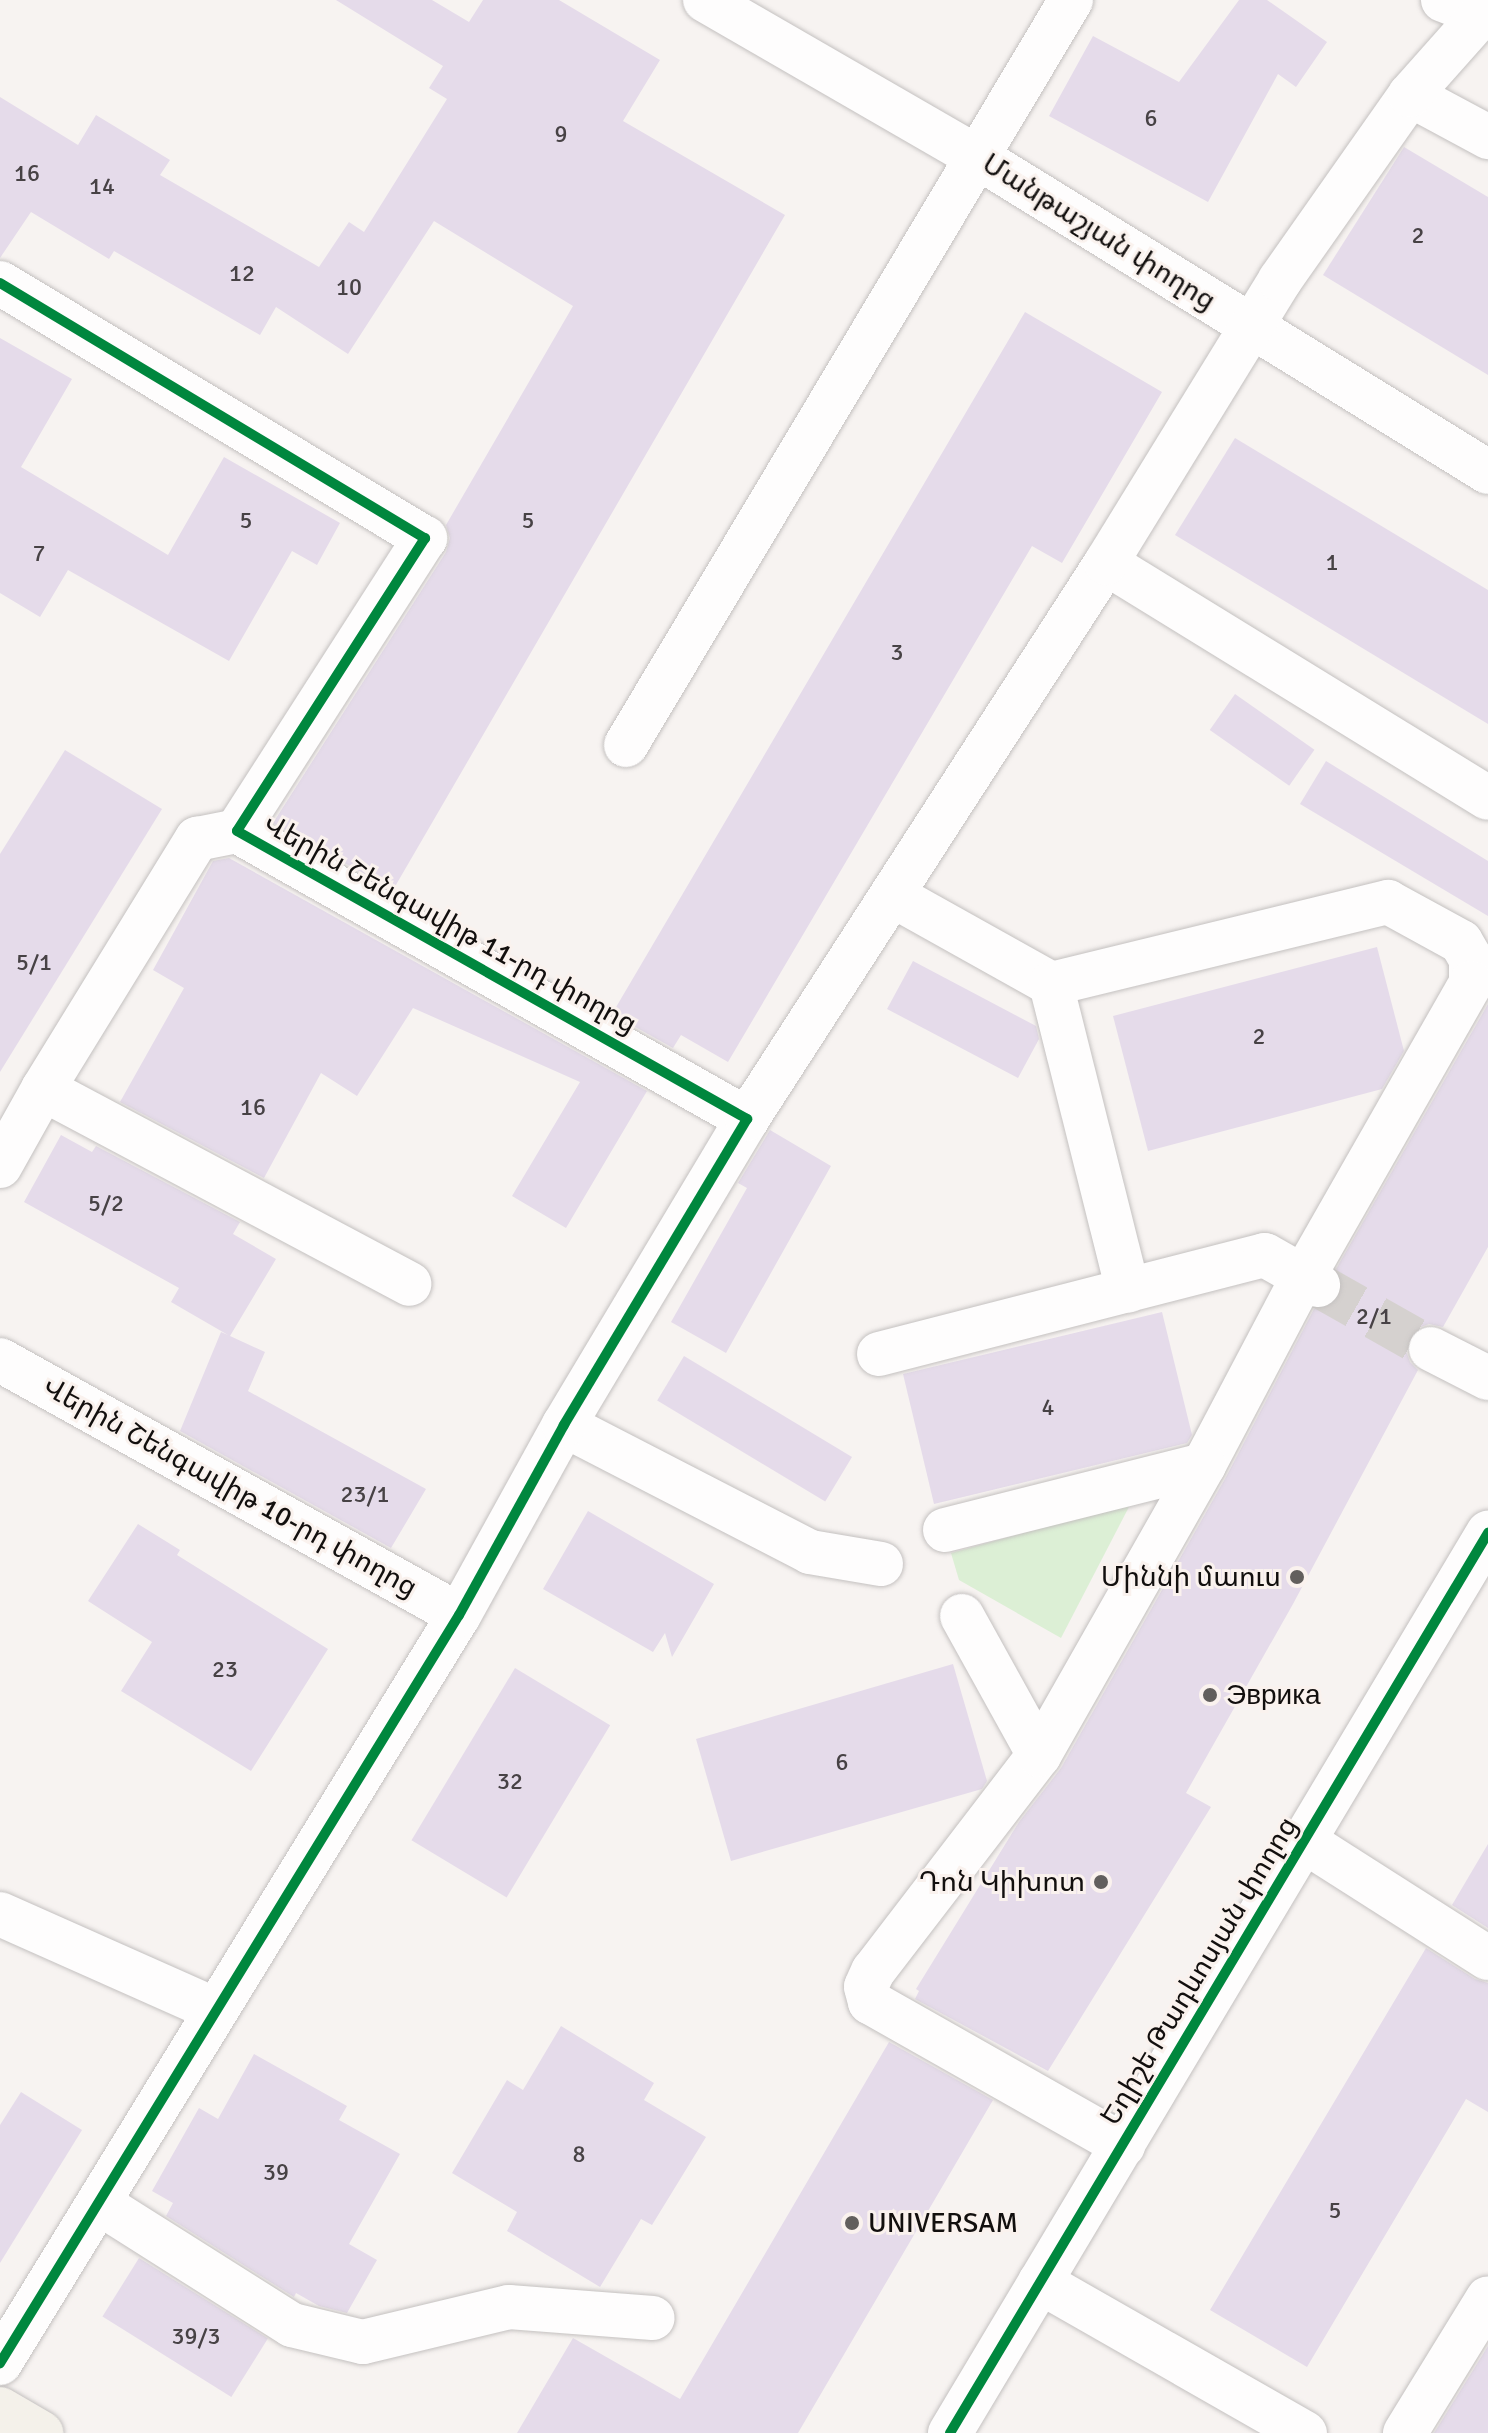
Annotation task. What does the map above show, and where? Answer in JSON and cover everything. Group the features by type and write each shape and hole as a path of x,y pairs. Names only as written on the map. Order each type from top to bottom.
{"main road":[{"path":"0,2409 41,2433"}],"street":[{"name":"Մանթաշյան փողոց","path":"705,0 979,158 1488,472"},
{"path":"626,745 1071,0"},
{"path":"0,2363 459,1615 564,1425 747,1119 1106,563 1250,325 1471,10"},
{"path":"1410,95 1488,137"},
{"name":"Վերին Շենգավիթ 11-րդ փողոց","path":"0,283 425,538 237,831 747,1119"},
{"path":"1106,563 1488,798"},
{"path":"0,1166 43,1089 197,839 237,831"},
{"path":"892,895 1051,984 1388,902 1461,942 1471,959 1471,983 1310,1281 1039,1755 873,1971 866,1987 870,2002 1123,2145"},
{"path":"1051,984 1128,1290"},
{"path":"43,1089 409,1284"},
{"path":"879,1354 1265,1255 1310,1281"},
{"path":"1431,1349 1488,1378"},
{"name":"Վերին Շենգավիթ 10-րդ փողոց","path":"0,1360 459,1615"},
{"path":"564,1425 810,1552 881,1564"},
{"path":"945,1530 1204,1465"},
{"name":"Եղիշե Թադևոսյան փողոց","path":"950,2433 1488,1533"},
{"path":"962,1616 1039,1755"},
{"path":"1304,1841 1488,1958"},
{"path":"0,1914 216,2010"},
{"path":"99,2203 292,2325 363,2342 509,2307 653,2318"},
{"path":"1040,2282 1300,2432"},
{"path":"1405,2433 1488,2298"}],"green space":[{"path":"1131,1503 1061,1638 959,1580 951,1553"}],"building":[{"path":"336,0 432,0 469,22 483,0 559,0 660,60 623,121 785,215 393,890 273,823 446,552 450,538 446,525 573,306 434,221 348,354 276,307 260,335 114,251 109,259 31,212 0,258 0,97 78,145 96,115 170,160 160,175 319,267 349,222 364,232 447,99 429,88 443,66"},
{"path":"1239,0 1267,0 1327,42 1296,87 1278,74 1208,202 1049,116 1093,36 1179,82"},
{"path":"1404,147 1488,197 1488,375 1323,275"},
{"path":"1025,312 1162,392 1062,563 1032,546 728,1062 681,1035 673,1048 612,1014"},
{"path":"0,338 72,379 21,467 168,555 224,457 340,523 317,565 292,551 229,661 68,570 40,617 0,593"},
{"path":"1235,438 1488,590 1488,724 1175,535"},
{"path":"1235,694 1314,750 1289,786 1210,730"},
{"path":"65,750 162,809 0,1072 0,854"},
{"path":"1326,761 1488,861 1488,916 1300,804"},
{"path":"229,858 647,1091 566,1228 512,1196 580,1082 413,1008 357,1096 321,1073 264,1178 120,1102 184,988 153,970 213,861"},
{"path":"1377,947 1404,1051 1382,1089 1148,1151 1113,1016"},
{"path":"913,961 1036,1026 1039,1039 1018,1078 887,1009"},
{"path":"1488,1004 1488,1247 1443,1327 1429,1324 1418,1328 1409,1337 1406,1351 1410,1362 1418,1370 1293,1604 1186,1793 1211,1807 1048,2071 915,1999 919,1991 916,1989 1019,1822 1061,1768 1226,1477 1314,1309 1330,1307 1339,1298 1343,1284 1336,1269"},
{"path":"770,1130 831,1166 726,1353 671,1322 747,1188 738,1183"},
{"path":"61,1135 92,1152 96,1146 240,1222 233,1234 276,1259 230,1336 265,1352 248,1391 426,1489 391,1548 180,1431 221,1332 228,1335 171,1302 179,1288 24,1202"},
{"path":"1162,1312 1192,1435 1187,1443 934,1504 903,1374"},
{"path":"684,1356 852,1457 825,1502 657,1401"},
{"path":"588,1511 714,1584 672,1657 665,1633 653,1652 543,1589"},
{"path":"138,1524 180,1550 177,1555 328,1649 251,1771 121,1691 152,1642 88,1601"},
{"path":"953,1664 987,1781 982,1789 731,1861 696,1739"},
{"path":"515,1668 610,1725 507,1897 411,1840"},
{"path":"1488,1844 1488,1928 1452,1905"},
{"path":"1426,1948 1475,1979 1488,1983 1488,2112 1466,2099 1307,2367 1210,2310"},
{"path":"561,2026 654,2083 644,2100 706,2137 652,2225 641,2219 600,2287 507,2231 517,2212 452,2173 507,2080 523,2090"},
{"name":"UNIVERSAM","path":"889,2042 993,2100 798,2433 517,2433 573,2338 680,2399"},
{"path":"254,2054 347,2106 339,2120 400,2154 349,2244 377,2260 347,2313 319,2306 296,2293 294,2297 166,2216 173,2203 152,2191 199,2108 218,2119"},
{"path":"21,2092 82,2130 0,2263 0,2125"},
{"path":"139,2258 268,2339 231,2397 102,2317"},
{"path":"1488,2346 1488,2433 1434,2433"}],"tunnel":[{"path":"1318,1285 1431,1349"}],"cycle path":[{"path":"0,283 425,538 237,831 747,1119 564,1425 459,1615 0,2363"},
{"path":"950,2433 1488,1533"}],"place":[{"name":"Միննի մաուս","path":"1297,1577"},
{"name":"Эврика","path":"1210,1695"},
{"name":"Դոն Կիխոտ","path":"1101,1882"},
{"name":"UNIVERSAM","path":"852,2223"}]}
